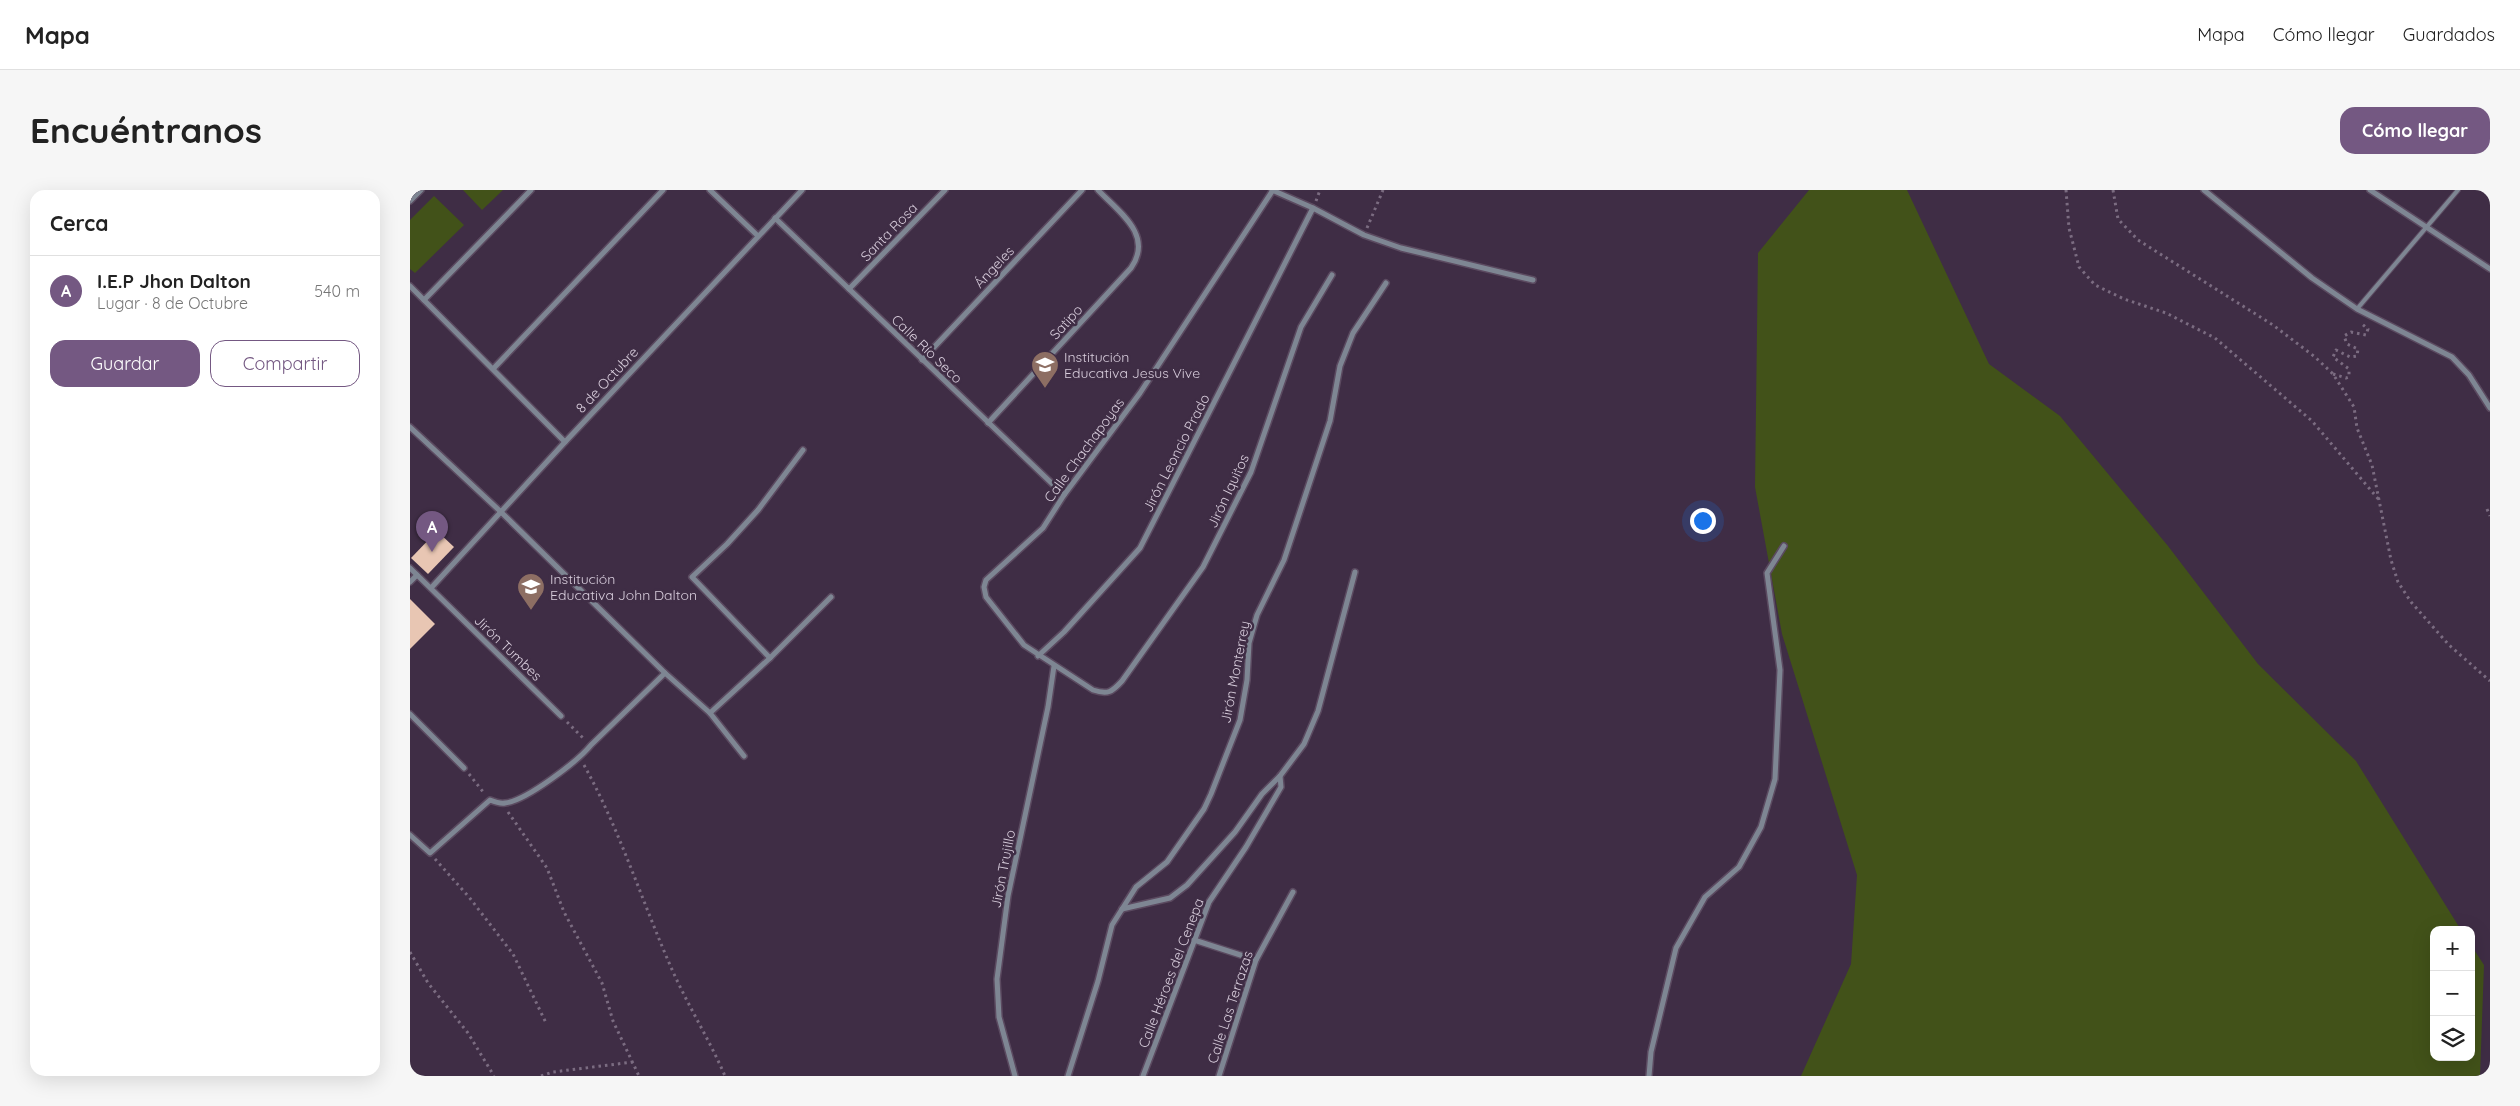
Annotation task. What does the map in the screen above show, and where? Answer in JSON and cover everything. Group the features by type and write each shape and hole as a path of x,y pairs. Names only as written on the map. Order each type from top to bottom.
{"street":[{"path":"410,201 421,190"},
{"path":"424,300 531,190"},
{"path":"493,369 663,190"},
{"path":"710,190 758,236"},
{"name":"8 de Octubre","path":"431,588 565,442 802,190"},
{"name":"Santa Rosa","path":"849,289 945,190"},
{"name":"Ángeles","path":"922,360 1082,190"},
{"name":"Satipo","path":"988,423 1131,268 1138,256 1138,237 1131,225 1098,190"},
{"path":"1272,190 1313,208 1364,235 1401,248 1533,280"},
{"name":"Calle Chachapoyas","path":"1038,656 1024,645 986,596 984,588 986,580 1043,528 1064,495 1140,393 1272,190"},
{"path":"2204,190 2312,278 2359,310 2452,357 2469,375 2490,408"},
{"path":"2370,190 2490,269"},
{"name":"Jirón Leoncio Prado","path":"1038,656 1071,625 1140,548 1313,208"},
{"name":"Calle Río Seco","path":"775,218 1064,495"},
{"name":"Jirón Iquitos","path":"1054,666 1093,690 1105,694 1113,691 1203,568 1251,472 1301,327 1332,274"},
{"name":"Jirón Monterrey","path":"1068,1076 1098,981 1112,925 1136,887 1167,862 1204,809 1211,794 1240,720 1248,680 1249,644 1257,615 1284,560 1330,421 1340,366 1354,333 1386,283"},
{"path":"410,286 565,442"},
{"path":"410,426 501,512 665,673 710,713 744,756"},
{"path":"770,658 692,577 758,510 803,450"},
{"path":"1649,1076 1651,1052 1676,948 1705,897 1739,867 1761,827 1775,779 1780,670 1767,573 1784,546"},
{"name":"Jirón Tumbes","path":"410,568 561,716"},
{"name":"Calle Héroes del Cenepa","path":"1122,909 1170,898 1187,885 1235,832 1262,794 1280,776 1304,744 1318,711 1355,572"},
{"path":"410,582 417,575"},
{"path":"710,713 770,658 831,597"},
{"path":"1038,656 1054,666"},
{"name":"Jirón Trujillo","path":"1016,1076 999,1017 997,979 1008,896 1048,707 1054,666"},
{"path":"410,834 430,853 490,800 504,804 518,800 580,758 665,673"},
{"path":"410,714 464,768"},
{"name":"Calle Héroes del Cenepa","path":"1143,1076 1209,902 1246,847 1281,787 1280,776"},
{"name":"Calle Las Terrazas","path":"1219,1076 1256,960 1293,892"},
{"path":"1194,940 1256,960"}],"lane":[{"path":"2359,310 2425,227 2458,190"}],"path":[{"path":"1364,235 1383,190"},
{"path":"2066,190 2069,228 2079,267 2095,285 2124,299 2166,313 2215,338 2312,421 2381,502"},
{"path":"2113,190 2118,219 2138,240 2273,325 2315,357 2333,374 2354,407 2357,428 2372,465 2381,502 2391,560 2398,582 2411,602 2449,645 2490,681"},
{"path":"2333,374 2346,378 2349,377 2349,369 2336,360 2334,352 2336,350 2350,357 2357,356 2358,349 2347,344 2344,336 2351,332 2366,335 2368,329 2358,321 2359,310"},
{"path":"2487,509 2490,516"},
{"path":"561,716 591,745"},
{"path":"580,758 604,802 675,976 726,1076"},
{"path":"464,768 490,800"},
{"path":"504,804 547,868 564,912 602,983 612,1021 639,1076"},
{"path":"430,853 470,897 513,954 546,1023"},
{"path":"410,952 428,983 468,1033 494,1076"},
{"path":"541,1076 553,1072 633,1062"}],"green space":[{"path":"463,190 503,190 482,210"},
{"path":"1809,190 1907,190 1989,364 2060,416 2168,546 2258,664 2356,761 2459,926 2430,926 2430,1061 2475,1061 2475,951 2484,965 2480,1076 1801,1076 1851,964 1857,875 1782,634 1755,487 1758,253"},
{"path":"434,196 464,225 415,273 410,269 410,220"}],"building":[{"path":"437,531 454,547 428,574 411,558"},
{"path":"410,599 435,624 410,649"}],"place":[{"name":"Institución Educativa Jesus Vive","path":"1045,389"},
{"name":"I.E.P Jhon Dalton","path":"432,552"},
{"name":"Institución Educativa John Dalton","path":"531,611"}]}
